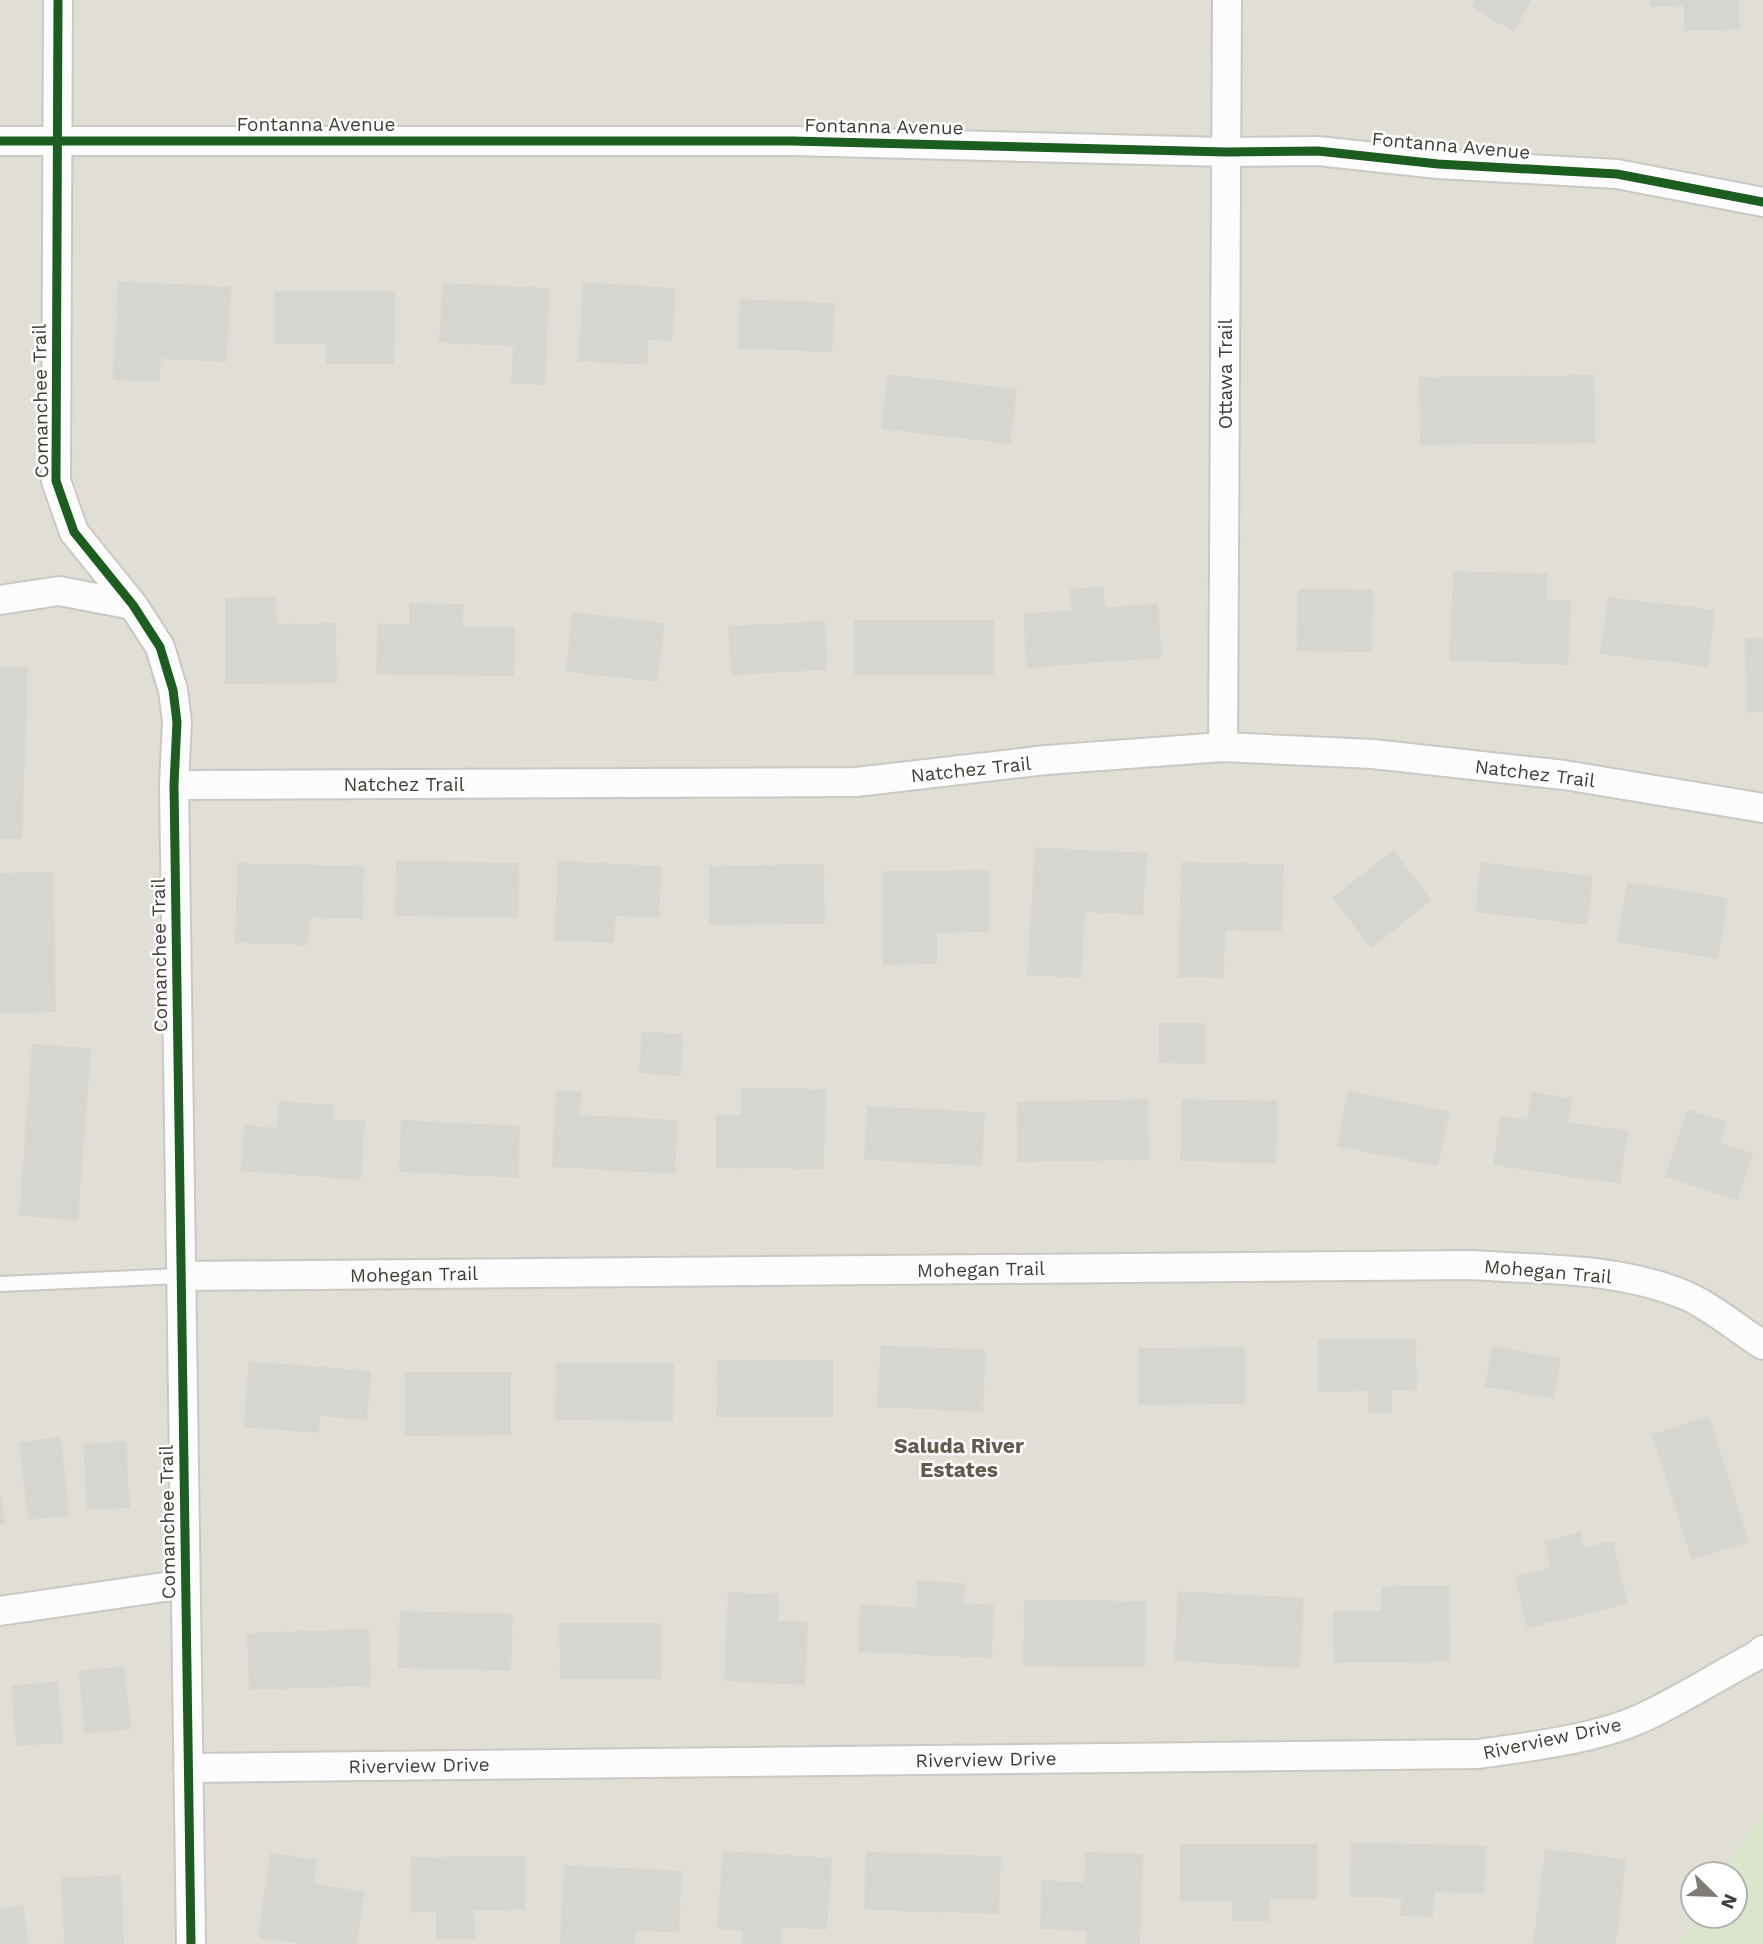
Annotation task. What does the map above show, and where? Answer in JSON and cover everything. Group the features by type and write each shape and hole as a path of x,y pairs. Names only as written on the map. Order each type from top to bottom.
{"street":[{"name":"Comanchee Trail","path":"58,0 56,481 75,532 133,605 160,647 173,690 177,722 174,785 191,1944"},
{"name":"Ottawa Trail","path":"1223,747 1227,0"},
{"name":"Fontanna Avenue","path":"0,141 792,141 1227,152 1318,150 1438,163 1617,174 1763,202"},
{"path":"0,600 59,591 133,605"},
{"name":"Natchez Trail","path":"174,785 856,782 1046,760 1223,747 1373,754 1537,772 1763,808"},
{"name":"Mohegan Trail","path":"181,1276 1471,1265 1602,1274 1644,1281 1689,1296 1763,1345"},
{"path":"0,1611 185,1584"},
{"name":"Riverview Drive","path":"187,1768 1479,1754 1606,1730 1641,1718 1763,1650"}],"lane":[{"path":"0,1284 181,1276"}],"shaded area":[{"path":"0,0 1763,0 1763,1811 1732,1860 1679,1860 1679,1930 1688,1930 1679,1944 0,1944"}],"green space":[{"path":"1763,1811 1763,1944 1679,1944 1688,1930 1749,1930 1749,1860 1732,1860"}],"building":[{"path":"1475,0 1531,0 1514,32 1471,7"},
{"path":"1650,0 1739,0 1740,30 1684,31 1684,6 1650,7"},
{"path":"118,281 231,287 227,362 161,359 159,382 113,380"},
{"path":"583,282 676,288 672,341 649,340 647,365 578,361"},
{"path":"443,283 550,288 545,385 511,384 513,346 439,343"},
{"path":"274,291 395,291 394,364 326,364 326,344 274,344"},
{"path":"740,299 835,303 832,352 738,349"},
{"path":"888,374 1017,389 1010,444 881,429"},
{"path":"1594,375 1595,443 1420,445 1419,377"},
{"path":"1453,571 1548,574 1547,600 1571,601 1568,665 1449,661"},
{"path":"1104,586 1105,607 1158,604 1162,658 1027,668 1023,614 1071,610 1070,589"},
{"path":"1298,589 1373,590 1372,652 1297,651"},
{"path":"276,597 277,624 336,623 337,683 225,684 225,598"},
{"path":"1608,597 1715,610 1708,667 1600,654"},
{"path":"409,603 463,604 462,626 515,627 514,676 376,674 378,623 409,624"},
{"path":"572,612 665,623 657,682 566,672"},
{"path":"854,620 994,620 994,675 854,675"},
{"path":"825,621 827,670 731,675 728,626"},
{"path":"1745,638 1763,638 1763,712 1747,713"},
{"path":"0,666 28,667 22,839 0,839"},
{"path":"1035,847 1147,853 1143,915 1085,912 1081,978 1027,975"},
{"path":"1393,850 1432,900 1371,948 1332,898"},
{"path":"396,861 519,863 518,918 395,916"},
{"path":"558,861 662,866 659,918 615,916 614,943 554,941"},
{"path":"1181,862 1284,864 1282,931 1225,930 1224,978 1178,977"},
{"path":"1481,862 1593,876 1587,925 1475,912"},
{"path":"237,863 364,866 363,919 310,918 308,945 235,943"},
{"path":"824,864 825,924 709,925 709,866"},
{"path":"989,870 989,932 937,933 937,964 883,965 883,871"},
{"path":"53,872 56,1012 0,1014 0,873"},
{"path":"1627,882 1728,898 1718,959 1617,942"},
{"path":"1159,1023 1205,1023 1205,1064 1159,1063"},
{"path":"642,1031 683,1034 681,1076 639,1073"},
{"path":"32,1044 91,1048 78,1220 19,1216"},
{"path":"741,1088 826,1089 824,1169 716,1168 716,1114 741,1114"},
{"path":"556,1090 582,1092 580,1115 678,1120 675,1174 552,1167"},
{"path":"1348,1091 1450,1112 1438,1166 1337,1146"},
{"path":"1531,1092 1572,1098 1568,1122 1628,1131 1620,1184 1493,1165 1500,1116 1527,1120"},
{"path":"1148,1099 1149,1160 1018,1162 1017,1102"},
{"path":"1182,1099 1278,1101 1276,1163 1180,1161"},
{"path":"279,1101 334,1105 333,1119 365,1121 361,1180 241,1171 244,1125 277,1128"},
{"path":"867,1106 985,1112 982,1166 864,1160"},
{"path":"1688,1109 1727,1122 1720,1143 1753,1154 1737,1200 1665,1176"},
{"path":"401,1120 520,1126 518,1178 399,1172"},
{"path":"1416,1338 1417,1390 1392,1391 1392,1414 1368,1414 1368,1391 1318,1392 1318,1339"},
{"path":"881,1345 986,1350 983,1412 877,1407"},
{"path":"1492,1346 1561,1358 1554,1399 1485,1387"},
{"path":"1245,1347 1245,1404 1138,1405 1138,1348"},
{"path":"717,1360 833,1360 833,1417 716,1417"},
{"path":"249,1361 371,1371 367,1420 320,1416 318,1433 243,1427"},
{"path":"556,1362 674,1363 673,1421 555,1420"},
{"path":"405,1372 511,1372 511,1435 405,1436"},
{"path":"1709,1416 1749,1542 1692,1560 1652,1435"},
{"path":"61,1437 69,1516 28,1520 19,1442"},
{"path":"126,1441 130,1508 87,1510 83,1444"},
{"path":"0,1491 6,1524 0,1525"},
{"path":"1581,1532 1584,1548 1613,1541 1628,1604 1527,1628 1515,1576 1550,1568 1544,1541"},
{"path":"917,1581 965,1583 964,1603 994,1605 992,1658 858,1652 860,1605 916,1607"},
{"path":"1449,1585 1450,1662 1334,1663 1333,1611 1381,1610 1381,1586"},
{"path":"1178,1591 1304,1598 1300,1668 1174,1661"},
{"path":"728,1592 779,1594 778,1621 808,1622 805,1685 724,1681"},
{"path":"1024,1600 1146,1601 1145,1667 1023,1666"},
{"path":"400,1611 513,1614 511,1671 398,1668"},
{"path":"559,1623 661,1623 661,1679 560,1679"},
{"path":"369,1629 371,1686 249,1690 247,1633"},
{"path":"124,1666 131,1729 85,1734 78,1671"},
{"path":"58,1681 63,1743 16,1746 11,1686"},
{"path":"1351,1842 1486,1846 1484,1894 1434,1892 1433,1917 1400,1916 1401,1898 1350,1897"},
{"path":"1180,1844 1318,1844 1318,1899 1270,1899 1270,1921 1232,1921 1232,1901 1180,1901"},
{"path":"1545,1849 1626,1859 1616,1944 1533,1944"},
{"path":"723,1851 832,1858 827,1930 782,1927 781,1944 742,1944 743,1931 717,1928"},
{"path":"866,1852 1001,1856 999,1914 864,1910"},
{"path":"1085,1852 1143,1854 1140,1944 1086,1944 1087,1931 1040,1929 1042,1880 1084,1882"},
{"path":"270,1853 317,1859 314,1884 364,1891 357,1944 301,1944 258,1938"},
{"path":"525,1856 525,1910 474,1911 475,1939 436,1939 436,1912 411,1913 411,1857"},
{"path":"564,1865 682,1871 679,1933 636,1930 635,1944 560,1944"},
{"path":"121,1875 124,1944 64,1944 61,1878"},
{"path":"23,1905 29,1944 0,1944 0,1908"}],"cycle path":[{"path":"58,0 56,481 74,532 133,605 160,647 173,690 177,722 174,785 191,1944"},
{"path":"0,141 792,141 1226,152 1318,151 1438,164 1617,174 1763,202"}],"district":[{"name":"Saluda River Estates","path":"959,1458"}]}
